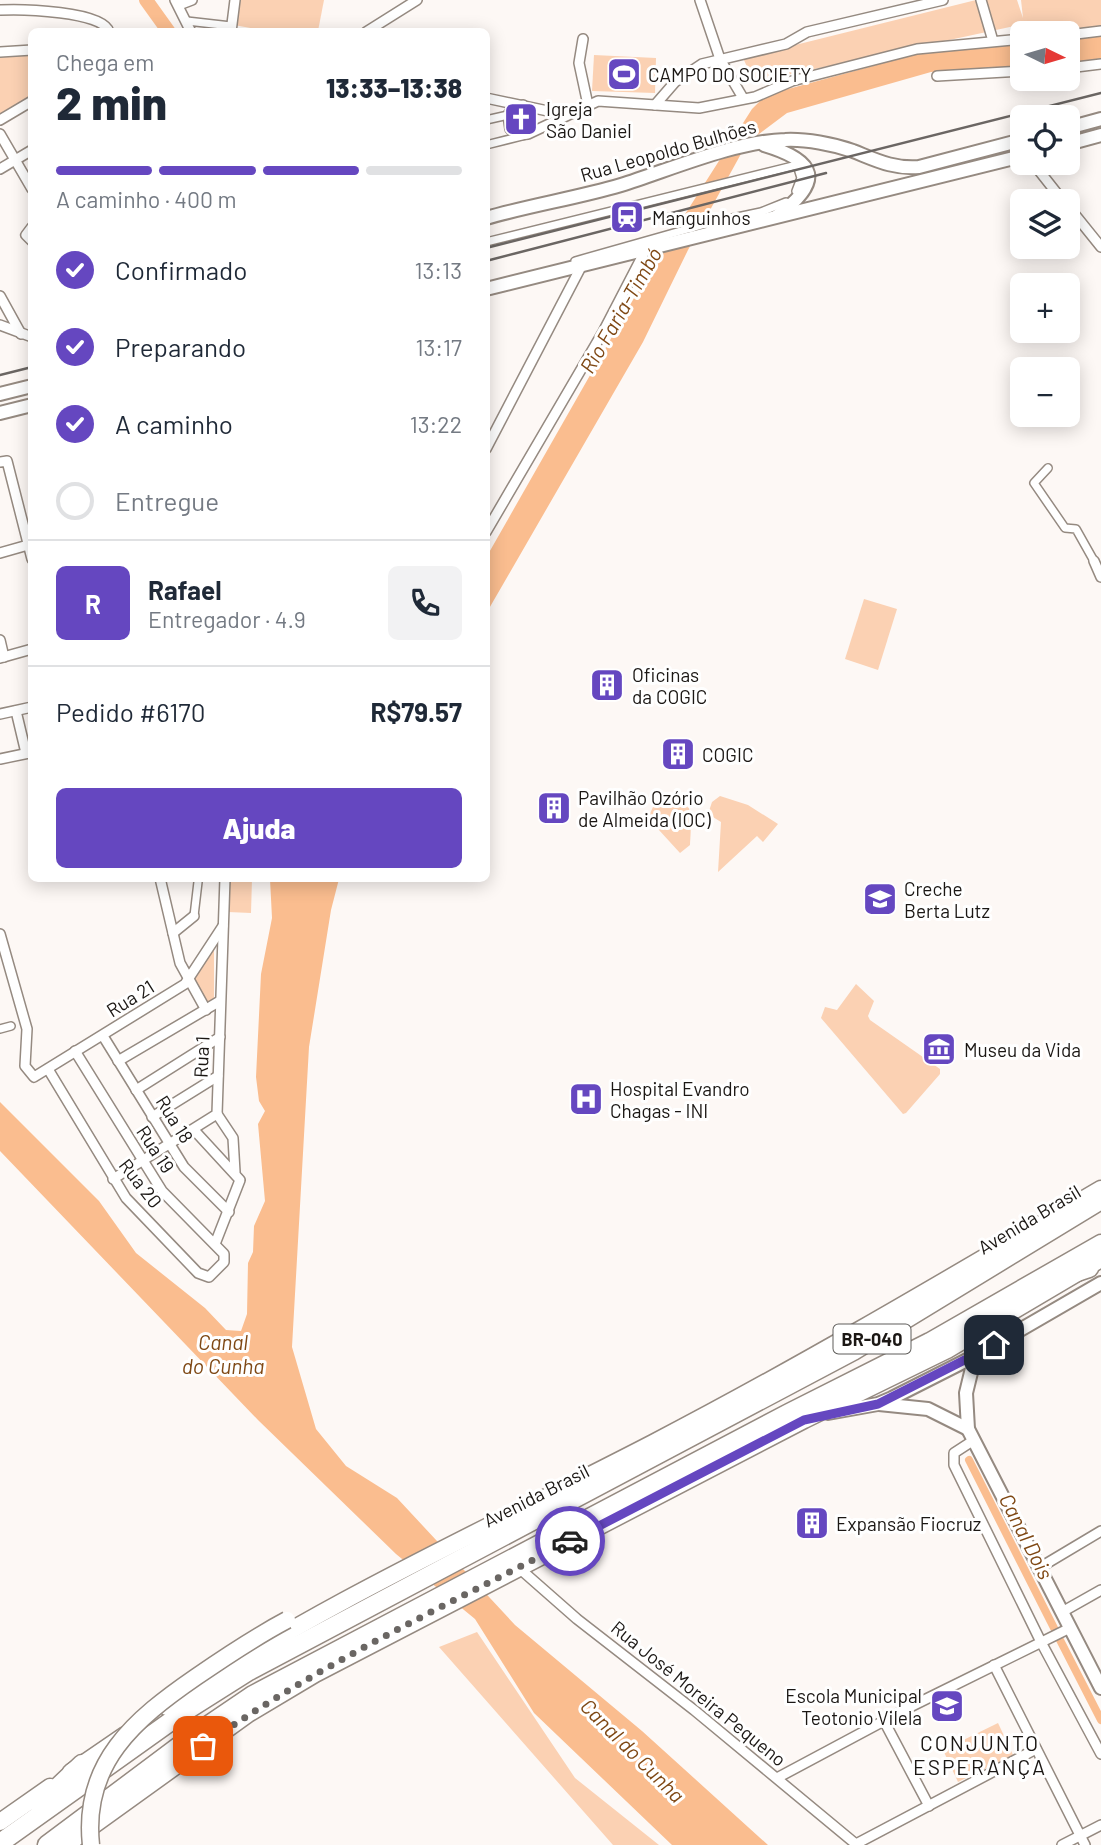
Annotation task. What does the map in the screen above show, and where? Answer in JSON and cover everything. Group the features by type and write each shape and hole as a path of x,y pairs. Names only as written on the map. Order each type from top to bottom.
{"highway":[{"name":"Avenida Brasil","path":"484,1538 908,1303 1101,1189"},
{"name":"Avenida Brasil","path":"0,1822 203,1682 391,1582 484,1538 853,1351 1101,1200"},
{"name":"BR-040","path":"47,1845 194,1735 253,1695 500,1571 789,1413 860,1380 1022,1291 1101,1244"},
{"path":"1022,1291 1095,1264"},
{"path":"500,1571 519,1568 804,1420 947,1350 1095,1264"},
{"name":"Avenida Brasil","path":"0,1843 216,1691 391,1582"},
{"path":"92,1845 90,1819 95,1790 110,1756 122,1737 169,1695 287,1620 391,1582"},
{"path":"66,1845 129,1797 270,1700 406,1619"},
{"path":"0,1843 82,1764"}],"main road":[{"path":"1080,125 1101,119"},
{"path":"1080,141 1101,135"},
{"name":"Rua Leopoldo Bulhões","path":"490,217 617,186 752,144 784,139 845,149 903,168 919,167 1010,143"},
{"path":"752,144 790,152 803,162 808,171 806,186 801,193 771,220"},
{"path":"490,285 645,251 662,241 699,237 1010,159"},
{"path":"0,394 28,387"},
{"path":"0,413 28,406"},
{"path":"804,1420 878,1404 975,1356 1101,1283"},
{"path":"975,1356 966,1393 971,1434 1101,1688"},
{"path":"878,1404 928,1409 971,1434"}],"street":[{"path":"190,28 177,3 192,0"},
{"path":"231,28 235,0"},
{"path":"372,28 416,0"},
{"path":"701,0 720,59 743,98"},
{"path":"655,104 676,82 694,69 720,59 786,44 807,32 943,0"},
{"path":"981,0 993,41"},
{"path":"0,10 34,10 80,16 100,20 106,28"},
{"path":"187,21 226,28"},
{"path":"1080,34 1101,31"},
{"path":"583,39 579,64 588,105"},
{"path":"490,144 528,134 588,105 603,101 699,108 755,97 792,81 917,50 1010,40"},
{"path":"0,52 28,50"},
{"path":"1080,67 1101,64"},
{"path":"937,76 1010,72"},
{"path":"490,99 567,115"},
{"path":"0,120 28,103"},
{"path":"523,105 512,108 508,115 510,130 519,135 528,134"},
{"path":"490,119 508,115"},
{"path":"0,134 28,183"},
{"path":"0,169 28,152"},
{"path":"490,241 797,165 801,172 796,192 777,207 709,223 662,241 490,285"},
{"path":"1042,175 1054,189"},
{"path":"1080,221 1101,247"},
{"path":"490,525 603,332 645,251"},
{"path":"490,441 582,265"},
{"path":"0,296 21,334"},
{"path":"0,324 28,337"},
{"path":"0,462 7,461 28,545 0,553"},
{"path":"1048,468 1034,484 1065,528 1076,529 1101,577"},
{"path":"0,640 2,657 28,650"},
{"path":"0,714 28,708"},
{"path":"16,711 28,750"},
{"path":"0,760 28,753"},
{"path":"161,882 187,980 206,1010"},
{"path":"173,933 194,916 198,882"},
{"name":"Rua 1","path":"217,1114 225,882"},
{"name":"Rua 21","path":"0,934 27,1029 26,1066 34,1077 187,980 223,926"},
{"path":"118,1061 220,1001"},
{"path":"0,1029 10,1026"},
{"name":"Rua 18","path":"103,1035 184,1167 229,1212"},
{"path":"136,1090 220,1037"},
{"name":"Rua 19","path":"75,1051 162,1191 224,1254"},
{"name":"Rua 20","path":"48,1069 126,1198 202,1277 215,1273 224,1262 224,1254"},
{"path":"152,1117 218,1076"},
{"path":"113,1179 143,1163 217,1114 233,1138 235,1172"},
{"path":"194,1130 235,1172 240,1182 215,1244"},
{"path":"971,1434 954,1453 954,1465 1041,1642 1101,1754"},
{"path":"1038,1568 1101,1531"},
{"name":"Rua José Moreira Pequeno","path":"519,1568 577,1619 857,1844"},
{"path":"1062,1612 1101,1590"},
{"path":"777,1778 1070,1628"},
{"path":"994,1665 1085,1845"},
{"path":"884,1721 929,1806"},
{"path":"857,1844 1036,1749"},
{"path":"98,1845 102,1829 129,1797"},
{"path":"1062,1845 1101,1825"}],"shaded area":[{"path":"239,0 324,0 319,28 251,28 234,25"},
{"path":"976,0 1017,0 1023,18 1021,0 1101,0 1101,26 1080,28 1080,21 1010,21 1010,27 754,82 743,58"},
{"path":"28,53 28,99 0,116 0,55"},
{"name":"CAMPO DO SOCIETY","path":"594,55 656,58 655,93 592,91"},
{"path":"864,599 897,609 878,670 845,659"},
{"path":"682,796 690,811 691,833 690,845 680,853 648,818 653,807"},
{"path":"720,796 748,805 778,824 763,842 757,836 718,872 721,822 708,814 712,802"},
{"path":"229,882 252,882 251,913 228,912"},
{"path":"214,946 214,998 208,1003 194,977"},
{"path":"856,984 874,1001 868,1016 870,1020 940,1069 940,1074 906,1113 903,1114 821,1018 825,1007 837,1010"},
{"path":"477,1632 575,1778 659,1845 613,1845 439,1647"},
{"path":"998,1723 1013,1755 958,1782 943,1750"}],"water":[{"path":"1101,35 1101,61 1080,63 1080,39"},
{"path":"1010,45 1010,68 931,72 787,113 747,143 688,250 643,342 490,607 490,551 654,263 752,109 766,95 928,51"},
{"name":"Canal do Cunha","path":"270,882 338,882 331,910 309,1047 292,1347 316,1429 346,1466 397,1498 515,1625 642,1731 768,1845 672,1845 534,1713 475,1619 396,1554 258,1420 0,1151 0,1102 99,1201 136,1253 205,1308 226,1330 241,1331 247,1314 248,1263 253,1252 254,1226 265,1201 258,1124 265,1111 259,1101 256,1077 261,974 272,918"}],"waterway":[{"path":"146,0 166,28"},
{"name":"Canal Dois","path":"969,1460 1054,1628"},
{"name":"Canal Dois","path":"1060,1640 1101,1720"}],"railway":[{"path":"490,247 1101,93"},
{"path":"490,260 826,173"},
{"path":"0,375 28,368"}],"way so far":[{"path":"203,1746 248,1714 322,1670 570,1541"}],"place":[{"name":"CAMPO DO SOCIETY","path":"624,74"},
{"name":"Igreja São Daniel","path":"521,119"},
{"name":"Manguinhos","path":"627,217"},
{"name":"Oficinas da COGIC","path":"607,685"},
{"name":"COGIC","path":"678,754"},
{"name":"Pavilhão Ozório de Almeida (IOC)","path":"554,808"},
{"name":"Creche Berta Lutz","path":"880,899"},
{"name":"Museu da Vida","path":"939,1049"},
{"name":"Hospital Evandro Chagas - INI","path":"586,1099"},
{"name":"Expansão Fiocruz","path":"812,1523"},
{"name":"Escola Municipal Teotonio Vilela","path":"947,1706"}],"district":[{"name":"CONJUNTO ESPERANÇA","path":"980,1754"}],"route":[{"path":"570,1541 804,1420 878,1404 994,1345"}],"water label":[{"name":"Rio Faria-Timbó","path":"620,310"}]}
